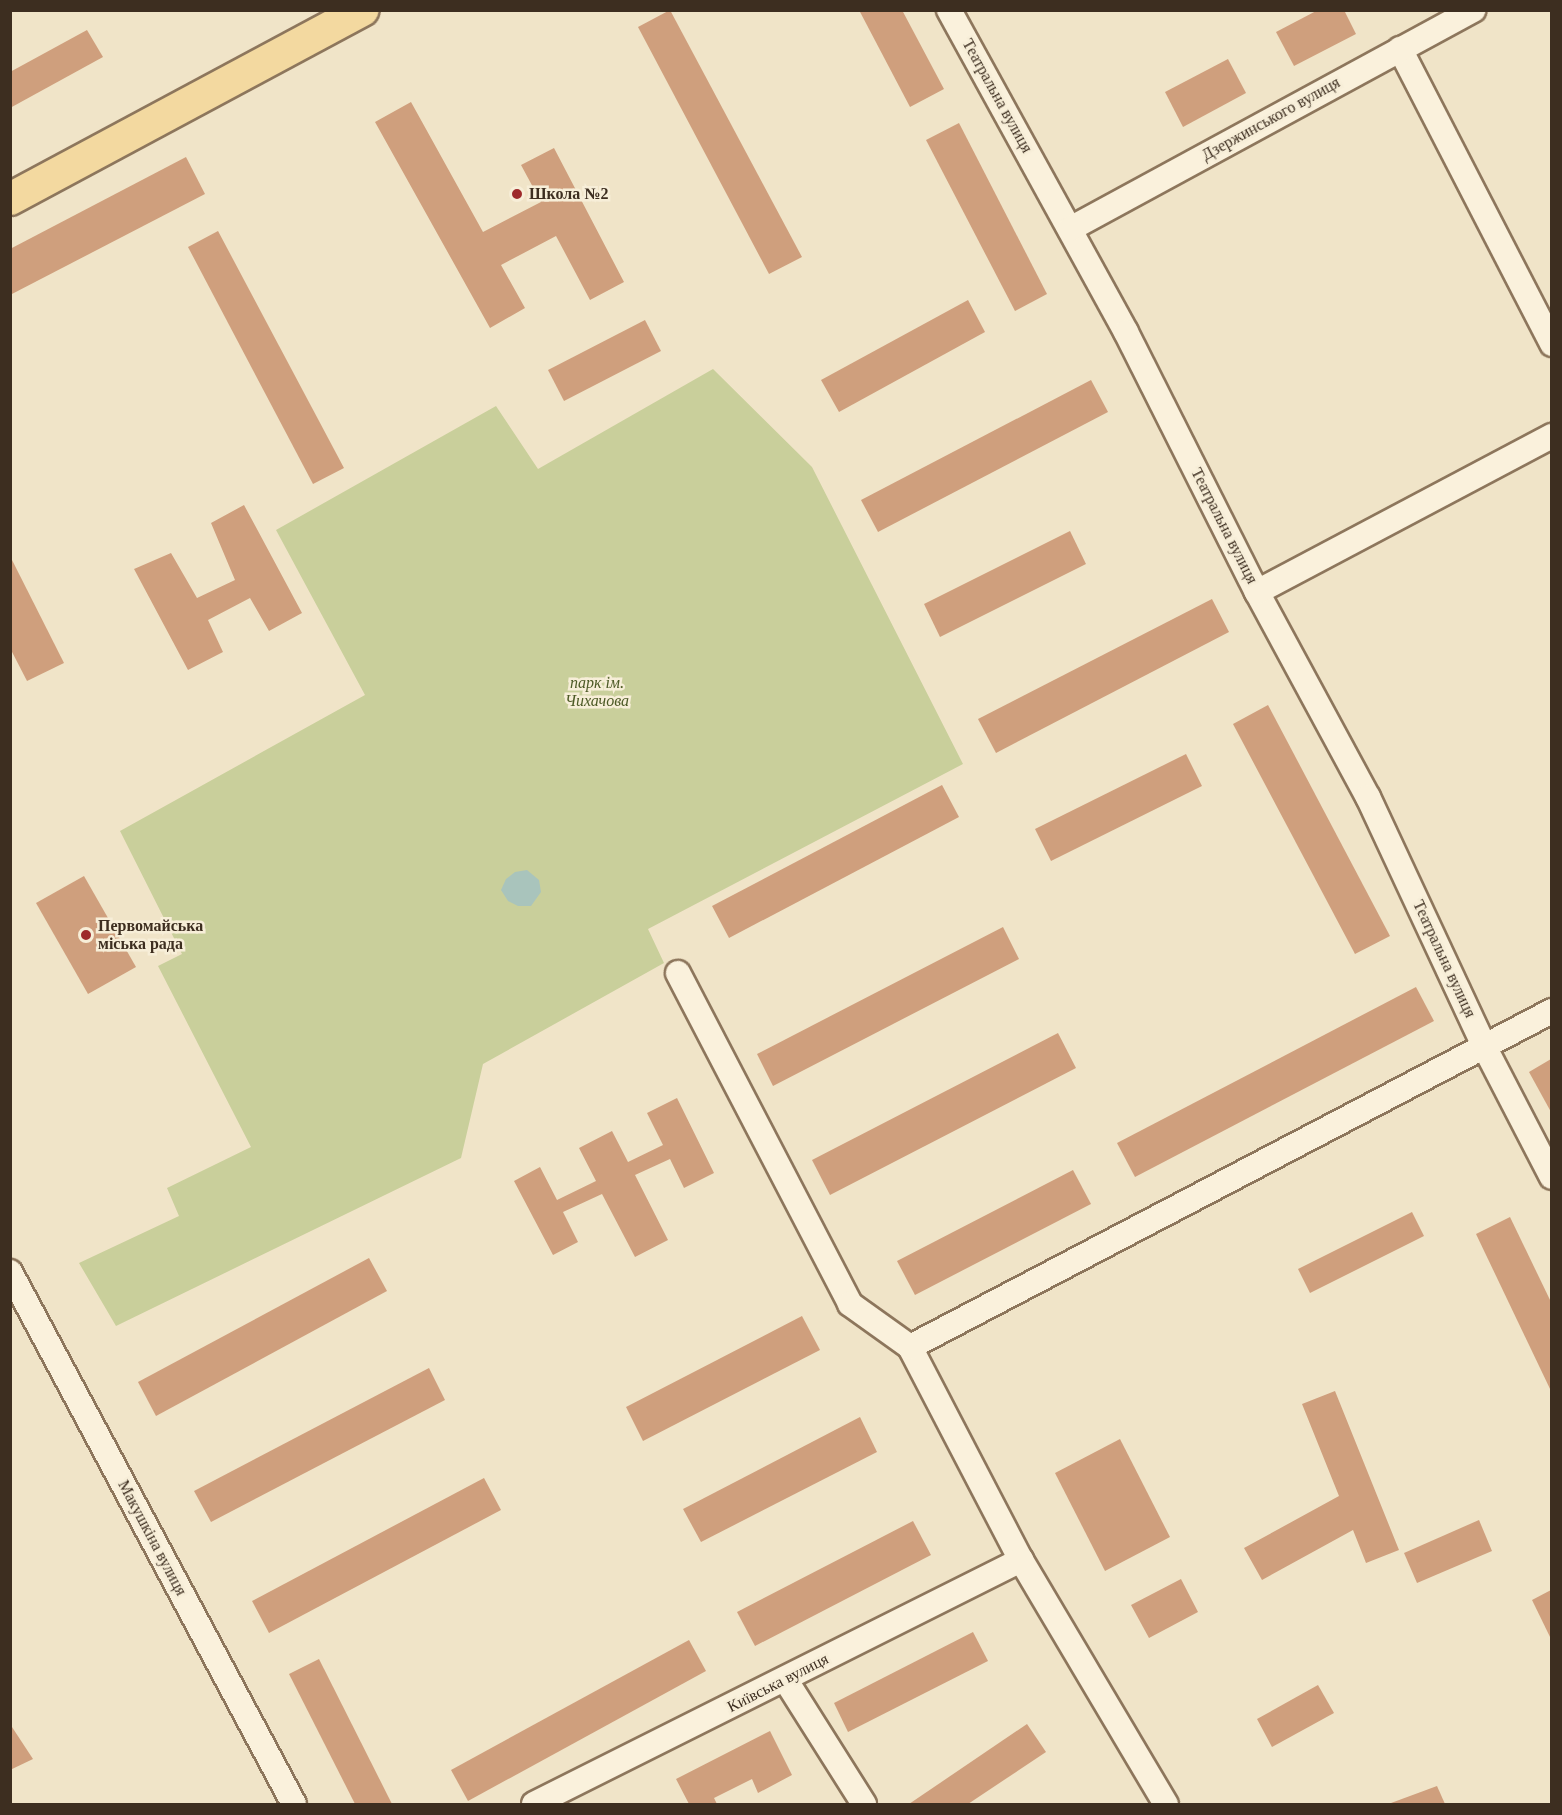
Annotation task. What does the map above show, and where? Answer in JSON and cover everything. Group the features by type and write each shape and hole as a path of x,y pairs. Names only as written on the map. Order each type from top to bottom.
{"main road":[{"path":"10,199 363,10"}],"street":[{"name":"Театральна вулиця","path":"949,10 1126,332 1257,592 1368,797 1485,1048 1551,1177"},
{"name":"Дзержинського вулиця","path":"1070,229 1473,10"},
{"path":"1400,49 1551,344"},
{"path":"1257,592 1551,436"},
{"path":"678,974 850,1304 910,1347 1021,1560 1166,1804"},
{"path":"910,1347 1485,1048 1551,1011"},
{"name":"Макушкіна вулиця","path":"10,1272 294,1804"},
{"name":"Київська вулиця","path":"534,1804 1021,1560"},
{"path":"785,1679 864,1804"}],"green space":[{"name":"парк ім. Чихачова","path":"713,369 812,467 963,764 648,929 664,963 483,1064 461,1158 116,1326 79,1263 179,1216 167,1188 251,1147 158,966 182,954 120,831 365,695 276,530 496,406 538,469"}],"water":[{"path":"527,870 539,880 541,892 531,906 518,906 508,901 501,890 506,879 515,872"}],"building":[{"path":"670,10 802,257 769,274 638,27"},
{"path":"859,10 902,10 944,89 910,107"},
{"path":"1318,10 1344,10 1356,34 1294,66 1276,32"},
{"path":"87,30 103,57 10,108 10,72"},
{"path":"1228,59 1246,93 1183,127 1165,92"},
{"path":"411,102 483,232 541,202 521,165 554,148 624,282 590,300 556,236 501,265 525,308 490,328 375,122"},
{"path":"959,123 1047,294 1015,311 926,140"},
{"path":"186,157 205,194 10,295 10,249"},
{"path":"218,231 344,468 313,484 188,247"},
{"path":"968,300 985,332 839,412 821,380"},
{"path":"645,320 661,351 564,401 548,370"},
{"path":"1091,380 1108,412 878,532 861,500"},
{"path":"244,505 302,613 269,631 250,598 208,620 223,652 188,670 134,569 171,553 197,598 235,580 211,523"},
{"path":"1070,531 1086,564 940,637 924,604"},
{"path":"10,556 64,663 27,681 10,648"},
{"path":"1212,599 1229,632 996,753 978,719"},
{"path":"1268,705 1390,936 1355,954 1233,724"},
{"path":"1186,754 1202,786 1051,861 1035,829"},
{"path":"942,785 959,817 729,938 712,906"},
{"name":"Первомайська міська рада","path":"84,876 136,967 88,994 36,903"},
{"path":"1003,927 1019,959 773,1086 757,1054"},
{"path":"1416,987 1434,1021 1135,1177 1117,1143"},
{"path":"1058,1033 1076,1068 830,1195 812,1160"},
{"path":"1551,1059 1551,1112 1529,1072"},
{"path":"677,1098 714,1173 684,1188 670,1159 635,1175 668,1240 635,1257 602,1194 563,1212 578,1242 553,1255 514,1181 540,1167 557,1200 596,1181 579,1148 612,1131 628,1162 663,1145 647,1113"},
{"path":"1073,1170 1091,1204 915,1295 897,1261"},
{"path":"1412,1212 1424,1236 1310,1293 1298,1269"},
{"path":"1510,1217 1551,1302 1551,1391 1476,1234"},
{"path":"369,1258 387,1291 156,1416 138,1382"},
{"path":"802,1316 820,1350 643,1441 626,1407"},
{"path":"429,1368 445,1400 211,1522 194,1491"},
{"path":"1335,1391 1399,1550 1366,1563 1353,1530 1262,1580 1244,1548 1339,1496 1302,1404"},
{"path":"860,1417 877,1452 701,1542 683,1509"},
{"path":"1120,1439 1170,1537 1105,1571 1055,1473"},
{"path":"484,1478 501,1510 269,1633 252,1601"},
{"path":"1479,1520 1492,1551 1417,1583 1404,1553"},
{"path":"913,1521 931,1555 755,1646 737,1612"},
{"path":"1181,1579 1198,1612 1149,1638 1131,1605"},
{"path":"1551,1590 1551,1639 1532,1600"},
{"path":"973,1632 988,1661 848,1732 834,1703"},
{"path":"689,1640 706,1671 468,1801 451,1770"},
{"path":"319,1659 392,1804 355,1804 289,1674"},
{"path":"1318,1685 1334,1713 1272,1747 1257,1719"},
{"path":"10,1724 33,1759 10,1770"},
{"path":"1027,1724 1046,1752 968,1804 909,1804"},
{"path":"770,1731 792,1775 758,1793 752,1779 714,1798 717,1804 689,1804 676,1779"},
{"path":"1437,1786 1445,1804 1391,1803"}],"place":[{"name":"Школа №2","path":"517,194"},
{"name":"Первомайська міська рада","path":"86,935"}]}
